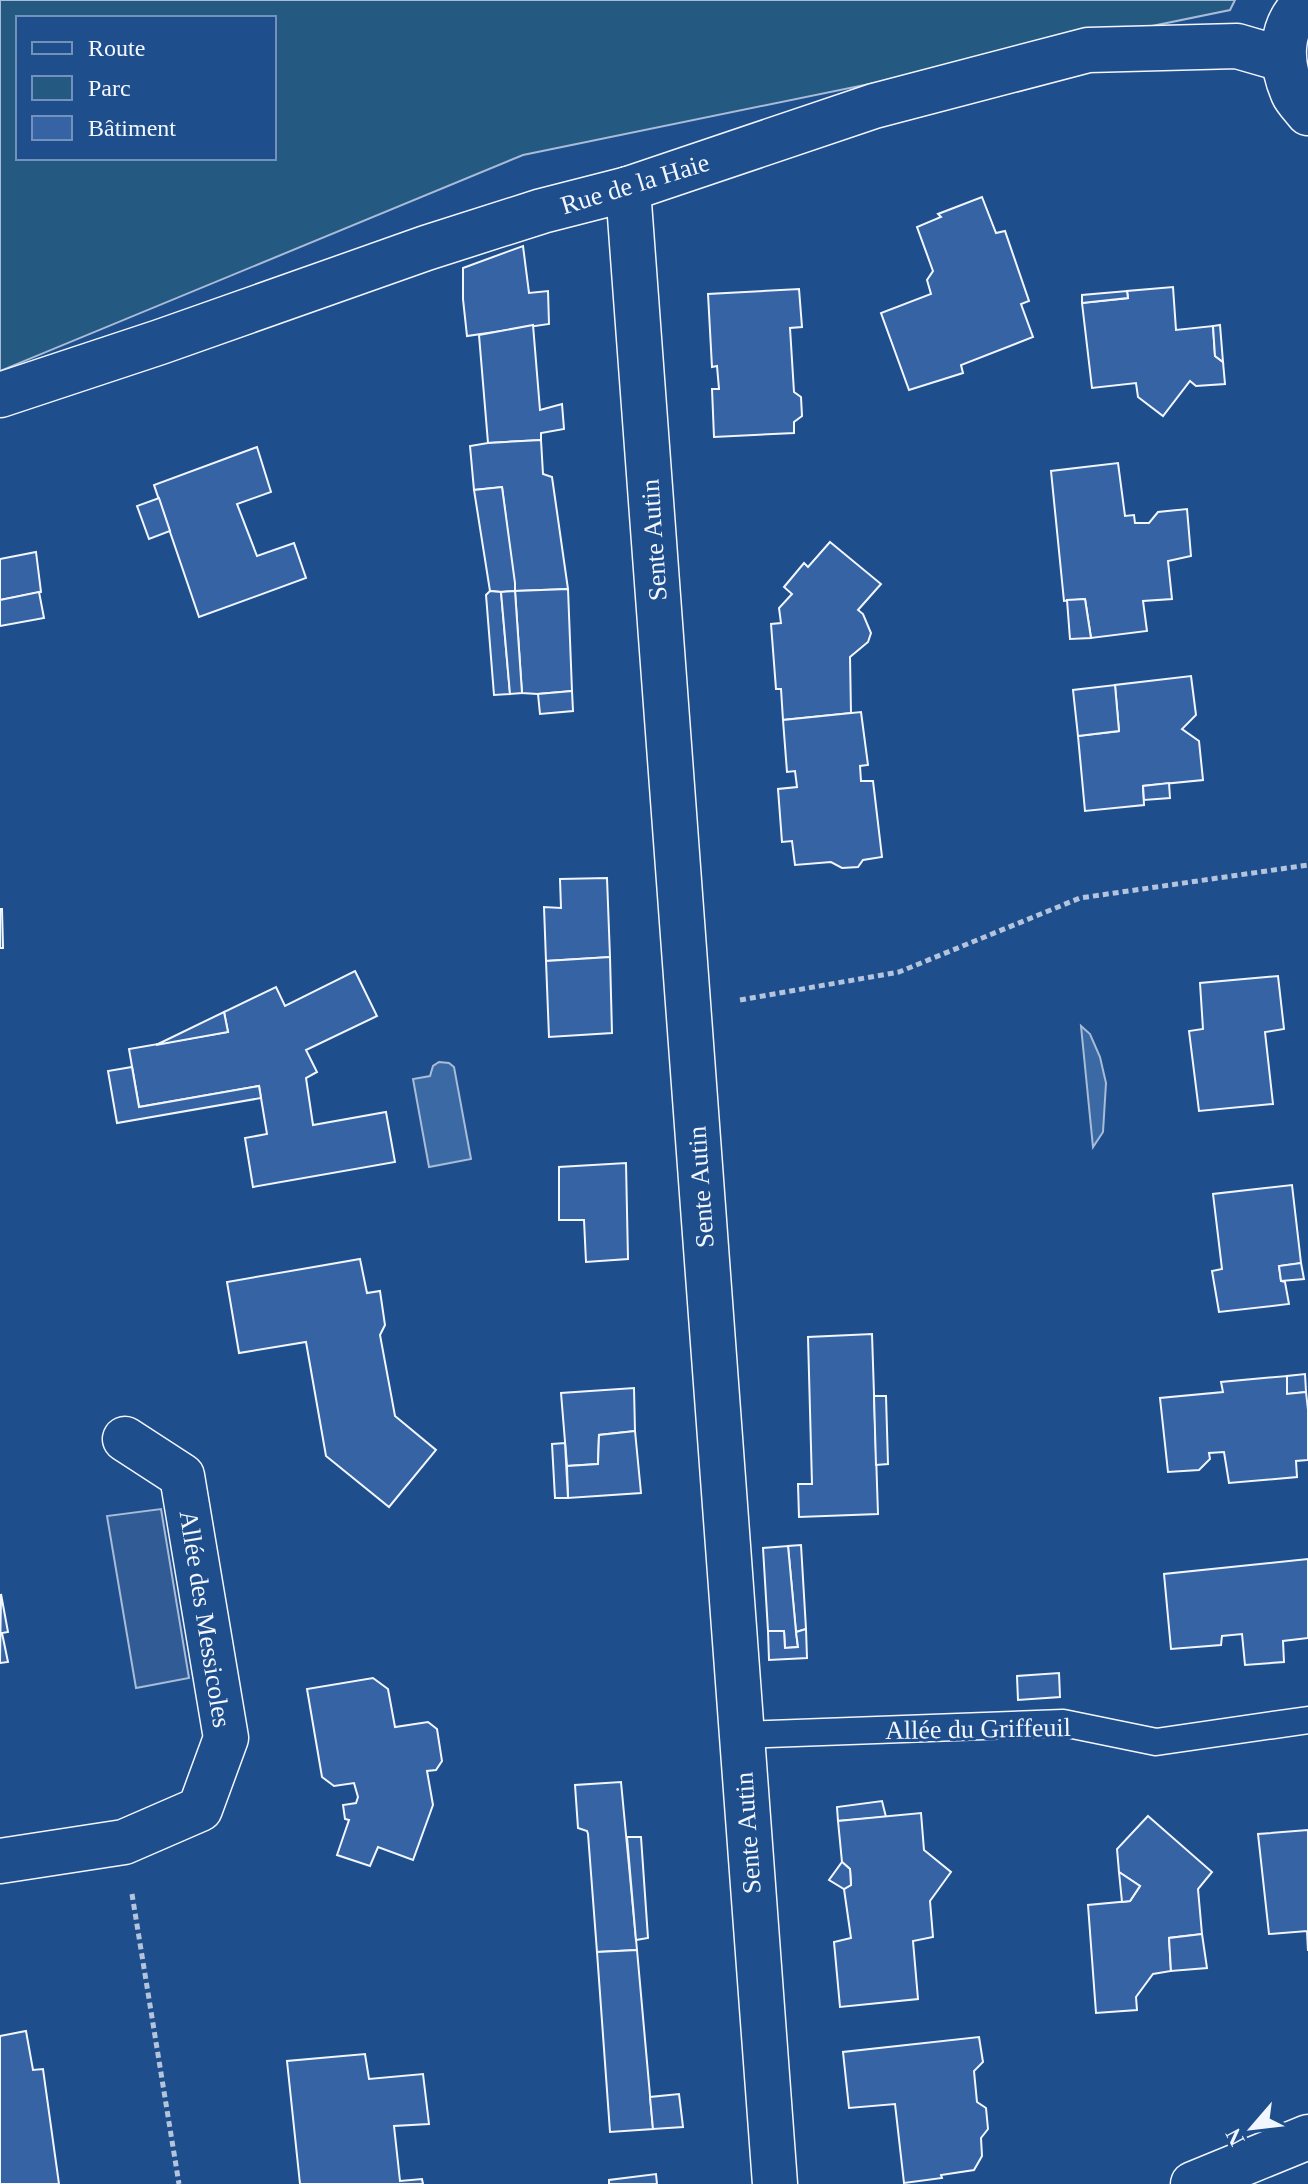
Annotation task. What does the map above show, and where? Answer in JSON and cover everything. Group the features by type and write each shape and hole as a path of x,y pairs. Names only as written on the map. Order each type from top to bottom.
{"street":[{"path":"1308,1 1287,30 1282,59 1294,95 1308,113"},
{"name":"Rue de la Haie","path":"0,395 426,248 542,211 628,189 874,106 1088,50 1237,46 1282,59"},
{"name":"Sente Autin","path":"628,189 775,2184"},
{"name":"Allée des Messicoles","path":"0,1861 124,1842 200,1809 226,1738 182,1476 125,1439"},
{"path":"1193,2184 1308,2137"}],"lane":[{"name":"Allée du Griffeuil","path":"741,1735 1063,1723 1156,1742 1308,1720"}],"path":[{"path":"688,1010 899,972 1080,898 1308,865"},
{"path":"124,1842 179,2184"}],"green space":[{"path":"0,0 1235,0 1230,10 523,155 0,371"}],"shaded area":[{"path":"1081,1026 1090,1034 1106,1083 1103,1132 1093,1147"},
{"path":"439,1062 454,1067 471,1159 429,1167 413,1079 430,1076 433,1066"},
{"path":"161,1509 189,1678 136,1688 107,1516"}],"building":[{"path":"982,197 996,233 1005,231 1029,301 1021,304 1033,337 961,365 963,373 909,390 881,313 931,294 927,280 933,271 917,227 941,217 938,214"},
{"path":"523,246 529,293 548,291 549,324 467,336 463,268"},
{"path":"1173,287 1176,330 1213,326 1215,356 1223,362 1225,384 1196,386 1190,381 1163,416 1138,397 1136,383 1092,388 1082,303 1128,298 1127,291"},
{"path":"799,289 802,327 790,328 794,392 801,397 802,416 794,422 794,433 714,437 712,389 719,389 717,366 712,367 708,294"},
{"path":"1127,291 1128,298 1082,303 1082,295"},
{"path":"533,325 540,410 562,404 564,429 541,433 541,440 488,443 479,335"},
{"path":"1220,325 1223,362 1215,356 1213,326"},
{"path":"541,440 543,474 552,477 568,589 515,591 502,487 474,490 470,446"},
{"path":"257,447 271,492 237,504 257,556 294,543 306,578 199,617 154,485"},
{"path":"1118,463 1125,516 1134,515 1135,523 1149,523 1158,512 1187,509 1191,556 1168,561 1172,599 1143,601 1147,631 1091,638 1085,599 1064,601 1051,471"},
{"path":"502,487 515,591 501,592 490,591 474,490"},
{"path":"159,498 170,531 149,539 137,506"},
{"path":"830,542 881,584 858,610 871,633 868,642 850,657 851,713 783,720 781,689 776,689 771,624 781,623 779,608 792,594 784,587 804,563 808,567"},
{"path":"36,552 41,592 0,600 0,559"},
{"path":"568,589 572,691 522,693 515,591"},
{"path":"490,591 501,592 510,694 494,695 486,595"},
{"path":"515,591 522,693 510,694 501,592"},
{"path":"39,592 44,618 0,626 0,600"},
{"path":"1085,599 1091,638 1070,639 1067,600"},
{"path":"1191,676 1196,715 1182,729 1199,741 1203,780 1143,786 1144,805 1085,811 1078,736 1119,731 1115,685"},
{"path":"1115,685 1119,731 1078,736 1073,690"},
{"path":"572,691 573,711 540,714 538,694"},
{"path":"861,712 868,765 860,766 861,781 873,781 882,857 863,860 858,867 842,868 831,862 795,865 792,841 782,842 778,789 797,787 795,771 787,772 783,720"},
{"path":"1169,783 1170,798 1144,800 1143,786"},
{"path":"607,878 610,957 546,961 544,907 561,908 560,879"},
{"path":"2,909 3,948 0,948"},
{"path":"610,957 612,1033 549,1037 546,961"},
{"path":"355,971 377,1016 306,1050 317,1072 306,1078 313,1125 386,1112 395,1162 253,1187 245,1138 267,1134 259,1086 139,1107 129,1049 228,1032 224,1012 276,987 285,1006"},
{"path":"1278,976 1284,1029 1265,1032 1273,1104 1199,1111 1189,1031 1203,1029 1200,983"},
{"path":"224,1012 228,1032 156,1045"},
{"path":"132,1067 139,1107 259,1086 261,1098 117,1123 108,1071"},
{"path":"626,1163 628,1259 586,1262 584,1220 559,1220 559,1167"},
{"path":"1292,1185 1301,1263 1279,1266 1289,1304 1219,1312 1212,1271 1222,1269 1213,1194"},
{"path":"360,1259 367,1293 380,1291 385,1325 380,1335 395,1416 436,1450 389,1507 326,1456 306,1342 239,1353 227,1282"},
{"path":"1301,1263 1304,1279 1281,1281 1279,1266"},
{"path":"872,1334 878,1514 799,1517 798,1484 812,1484 808,1337"},
{"path":"1305,1374 1306,1392 1287,1394 1287,1376"},
{"path":"1287,1376 1287,1394 1306,1392 1308,1410 1308,1460 1296,1461 1297,1477 1229,1483 1224,1452 1209,1453 1210,1459 1199,1470 1168,1472 1160,1398 1223,1392 1221,1382"},
{"path":"634,1388 635,1431 599,1435 598,1464 567,1466 561,1393"},
{"path":"874,1396 886,1396 888,1464 876,1465"},
{"path":"635,1431 641,1493 568,1498 567,1466 598,1464 599,1435"},
{"path":"565,1443 568,1498 555,1498 552,1444"},
{"path":"801,1545 806,1629 796,1632 788,1546"},
{"path":"788,1546 798,1647 785,1648 784,1631 768,1631 763,1548"},
{"path":"1308,1559 1308,1638 1283,1641 1284,1662 1245,1665 1242,1634 1222,1636 1221,1645 1171,1649 1164,1574"},
{"path":"1,1594 8,1632 2,1633 8,1662 0,1663"},
{"path":"806,1629 807,1658 769,1660 768,1631 784,1631 785,1648 798,1647 796,1632"},
{"path":"1059,1673 1060,1697 1018,1700 1017,1676"},
{"path":"373,1678 388,1689 395,1727 428,1722 437,1729 442,1761 436,1770 427,1771 433,1805 413,1860 378,1847 370,1866 337,1855 349,1820 345,1819 343,1805 356,1803 358,1797 354,1783 334,1786 322,1777 307,1689"},
{"path":"621,1782 637,1950 597,1952 588,1834 578,1828 575,1785"},
{"path":"882,1801 886,1817 838,1821 837,1807"},
{"path":"921,1813 924,1850 951,1872 930,1901 933,1937 913,1941 918,1999 840,2007 834,1942 851,1938 844,1889 851,1885 850,1869 842,1862 838,1821"},
{"path":"1148,1816 1212,1872 1198,1889 1202,1934 1169,1938 1171,1971 1153,1974 1136,1997 1137,2010 1096,2013 1088,1905 1130,1901 1140,1886 1119,1872 1117,1849"},
{"path":"1308,1830 1308,1951 1307,1931 1269,1934 1258,1834"},
{"path":"627,1837 641,1837 648,1938 636,1940"},
{"path":"842,1862 850,1869 851,1885 844,1889 829,1880"},
{"path":"1119,1872 1140,1886 1130,1901 1122,1902"},
{"path":"1202,1934 1207,1968 1171,1971 1169,1938"},
{"path":"637,1950 653,2129 610,2132 597,1952"},
{"path":"26,2031 33,2070 43,2069 59,2184 0,2184 0,2036"},
{"path":"979,2037 983,2062 974,2071 977,2102 986,2108 988,2129 981,2138 982,2156 974,2170 904,2183 895,2104 849,2108 843,2052"},
{"path":"365,2054 369,2079 423,2074 429,2124 394,2126 400,2181 422,2179 423,2184 300,2184 287,2061"},
{"path":"679,2094 683,2127 653,2129 650,2097"},
{"path":"656,2174 657,2184 609,2184 609,2180"}]}
